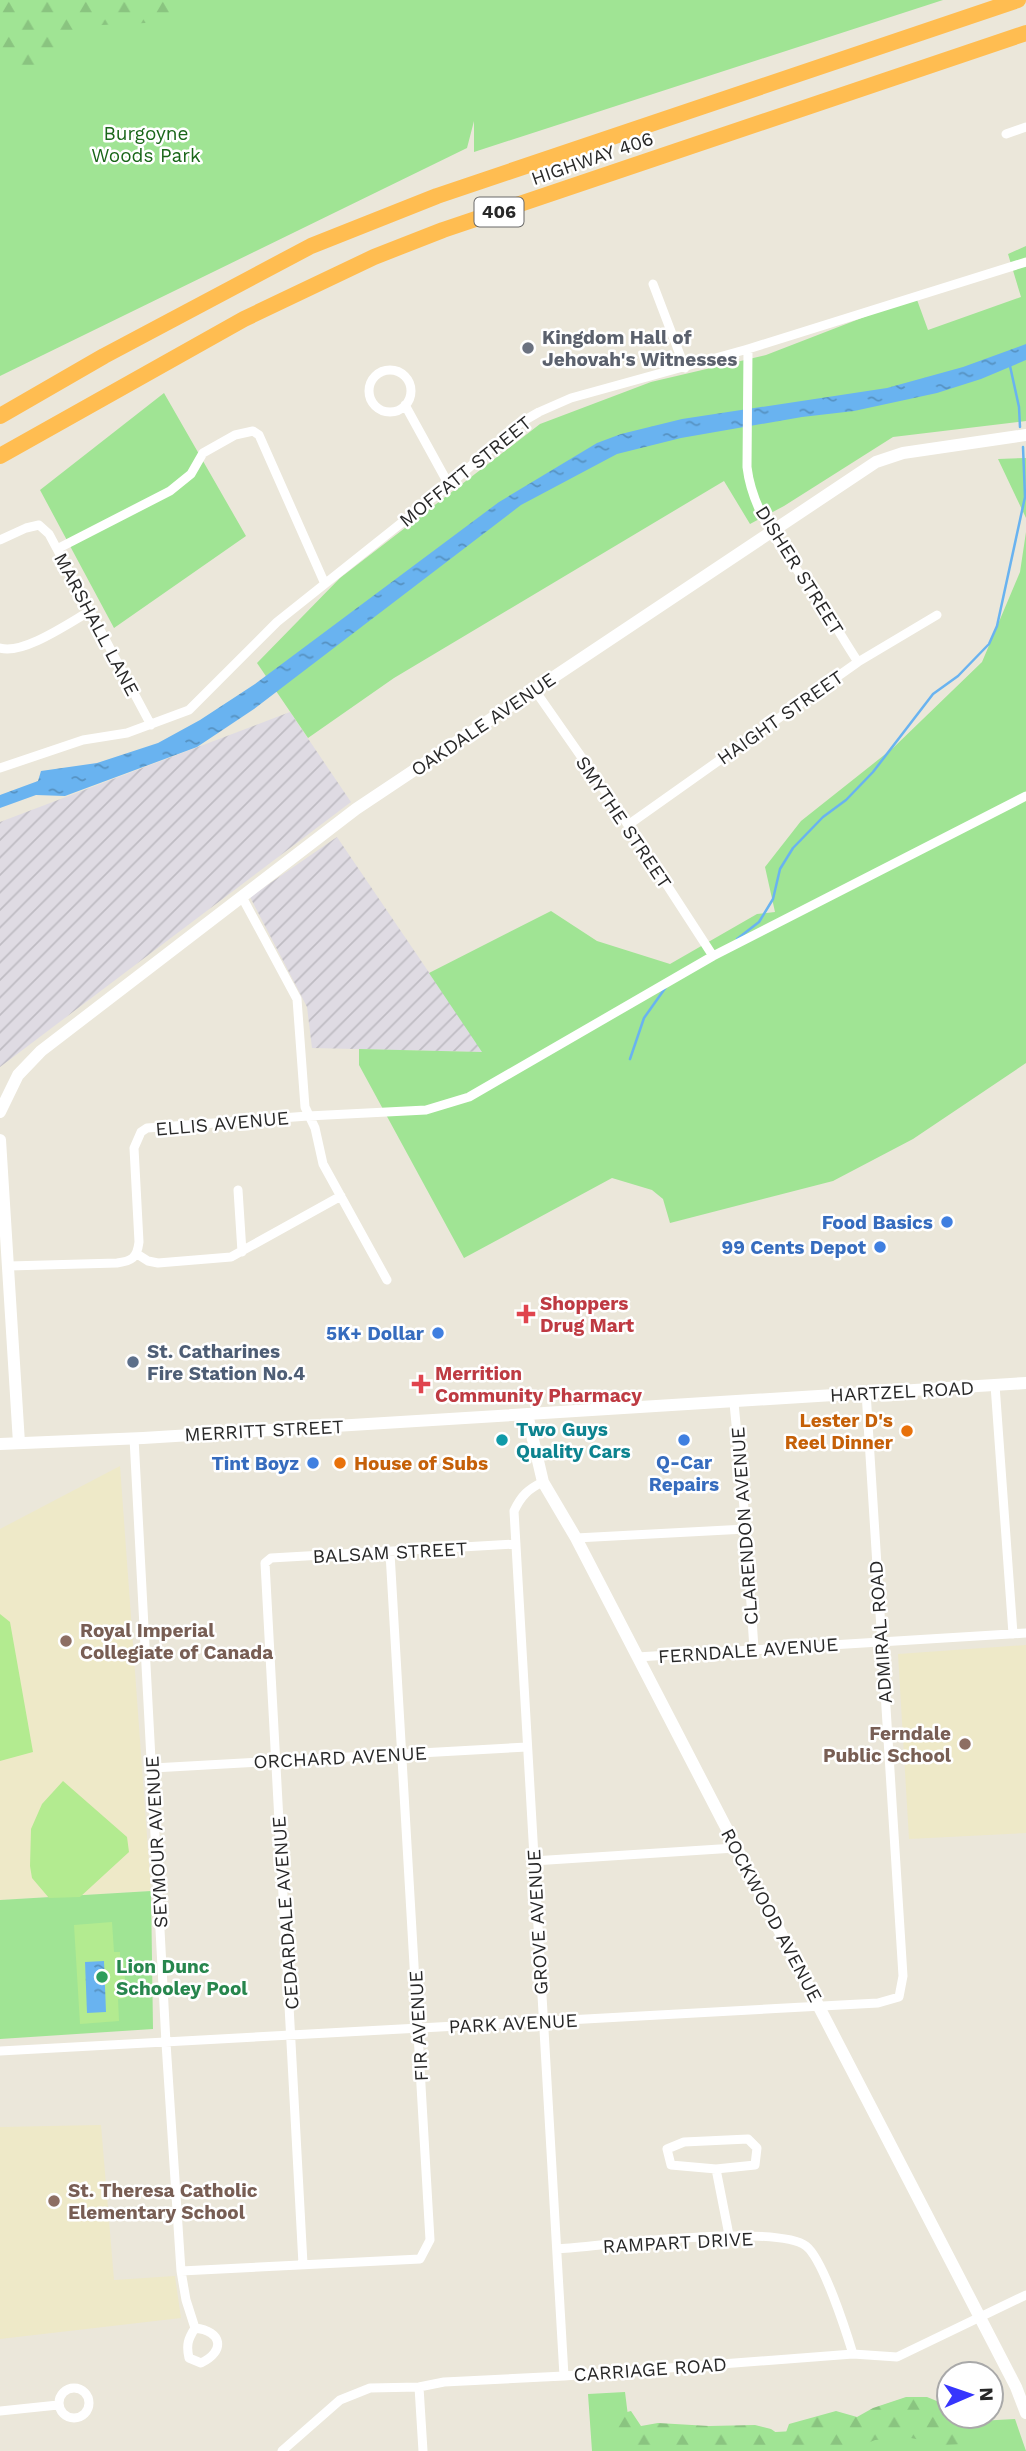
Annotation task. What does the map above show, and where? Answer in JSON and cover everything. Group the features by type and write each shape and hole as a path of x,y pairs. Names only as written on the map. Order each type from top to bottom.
{"highway":[{"name":"HIGHWAY 406","path":"0,416 104,356 311,246 437,196 1017,0"},
{"name":"HIGHWAY 406","path":"0,456 244,319 374,257 443,230 1026,33"}],"street":[{"path":"1006,134 1026,127"},
{"name":"MOFFATT STREET","path":"0,768 83,740 151,726 188,710 277,622 449,485 520,423 539,412 571,398 685,368 1026,261"},
{"path":"653,284 685,368"},
{"name":"DISHER STREET","path":"748,349 747,453 749,482 756,503 772,533 858,662"},
{"path":"391,369 404,374 411,393 405,405 393,412 379,409 370,398 373,378 384,370 391,369"},
{"path":"405,405 449,485"},
{"path":"57,549 170,491 191,474 203,453 235,435 253,431 259,435 325,584"},
{"name":"OAKDALE AVENUE","path":"0,1112 18,1075 41,1051 356,809 876,462 903,453 1026,435"},
{"name":"MARSHALL LANE","path":"0,540 39,525 49,534 151,726"},
{"path":"0,648 16,648 35,641 90,611"},
{"name":"HAIGHT STREET","path":"628,825 858,662 937,615"},
{"name":"SMYTHE STREET","path":"534,690 628,825 713,956"},
{"path":"308,1116 426,1110 468,1097 713,956 1026,796"},
{"path":"242,897 297,999 305,1107 315,1128 323,1164 387,1280"},
{"name":"ELLIS AVENUE","path":"137,1254 139,1242 134,1148 141,1132 147,1128 162,1126 308,1116"},
{"path":"0,1140 19,1443"},
{"path":"238,1191 242,1252"},
{"path":"9,1266 117,1263 132,1260 137,1254 148,1261 158,1263 231,1257 341,1196"},
{"name":"HARTZEL ROAD","path":"527,1415 1026,1383"},
{"path":"995,1385 1013,1634"},
{"name":"ADMIRAL ROAD","path":"866,1392 903,1976 899,1997"},
{"name":"CLARENDON AVENUE","path":"734,1403 754,1650"},
{"name":"MERRITT STREET","path":"0,1444 527,1415"},
{"name":"ROCKWOOD AVENUE","path":"527,1415 543,1482 576,1538 1016,2387 1026,2413"},
{"name":"SEYMOUR AVENUE","path":"134,1438 166,2043 181,2271 186,2301 195,2328"},
{"name":"GROVE AVENUE","path":"543,1482 520,1498 514,1511 564,2376"},
{"path":"576,1538 746,1529"},
{"name":"BALSAM STREET","path":"265,1563 271,1558 516,1544"},
{"name":"FIR AVENUE","path":"181,2271 421,2259 430,2240 390,1553"},
{"name":"CEDARDALE AVENUE","path":"265,1563 293,2035 303,2264"},
{"name":"FERNDALE AVENUE","path":"637,1657 1026,1633"},
{"name":"ORCHARD AVENUE","path":"153,1768 527,1747"},
{"path":"533,1861 735,1848"},
{"name":"PARK AVENUE","path":"0,2050 819,2007 878,2003 899,1997"},
{"path":"748,2139 757,2148 755,2165 716,2169 671,2165 667,2149 684,2142 748,2139"},
{"path":"716,2169 729,2235"},
{"name":"RAMPART DRIVE","path":"557,2249 729,2235 784,2239 804,2244 811,2251 834,2297 853,2354"},
{"name":"CARRIAGE ROAD","path":"282,2451 340,2400 370,2388 853,2354 897,2357 1026,2295"},
{"path":"418,2386 423,2451"},
{"path":"0,2411 58,2405"}],"shaded area":[{"path":"290,712 351,802 0,1067 0,822"},
{"path":"337,837 483,1052 312,1048 307,1007 250,897"},
{"name":"Royal Imperial Collegiate of Canada","path":"120,1466 151,1891 0,1900 0,1529"},
{"name":"Ferndale Public School","path":"1026,1645 1026,1833 909,1839 898,1654"},
{"name":"St. Theresa Catholic Elementary School","path":"101,2125 114,2280 175,2276 181,2318 0,2339 0,2127"}],"green space":[{"name":"Burgoyne Woods Park","path":"0,0 943,0 474,152 474,121 467,148 0,376"},
{"path":"0,0 181,0 170,19 81,26 49,53 36,72 0,63"},
{"path":"1026,246 1026,421 893,437 784,506 750,524 724,481 394,678 308,738 257,663 340,578 540,424 651,382 766,355 916,297 928,330 1021,297 1008,254"},
{"path":"164,393 246,536 114,628 40,490"},
{"path":"1026,458 1026,518 998,459"},
{"path":"1026,532 1026,1063 913,1139 833,1181 670,1223 663,1199 652,1190 612,1178 464,1258 359,1065 359,1049 482,1052 429,973 551,911 597,941 670,964 757,914 775,912 765,867 801,821 893,748 982,662 1020,572"},
{"path":"0,1614 10,1622 33,1752 0,1761"},
{"path":"63,1781 127,1837 129,1852 80,1897 49,1898 32,1878 31,1829 42,1804"},
{"path":"151,1891 153,2029 0,2039 0,1900"},
{"name":"Lion Dunc Schooley Pool","path":"112,1922 114,1952 120,1952 120,1961 124,1962 126,1998 118,1999 119,2021 80,2024 74,1925"},
{"path":"625,2392 631,2440 935,2423 935,2430 1005,2430 1005,2420 1015,2419 1026,2451 592,2451 588,2394"},
{"path":"906,2397 927,2397 935,2400 935,2430 982,2430 980,2439 964,2444 946,2445 911,2438 875,2440 858,2447 830,2450 806,2447 802,2451 659,2451 644,2449 620,2438 616,2424 619,2414 631,2411 641,2426 658,2423 755,2425 771,2429 784,2438 789,2424 836,2411 857,2417 873,2408"}],"water":[{"path":"1026,344 1026,360 981,379 937,393 854,411 681,438 617,454 521,505 254,709 197,747 65,796 36,795 0,808 0,795 38,781 41,771 97,763 158,743 200,720 255,684 499,502 597,443 621,434 682,419 887,388 963,367"},
{"path":"104,1961 106,2012 87,2013 85,1962"}],"waterway":[{"path":"1010,366 1019,407 1020,427"},
{"path":"737,939 759,922 773,899 780,869 793,848 873,772 933,694 958,676 989,644 997,626 1025,497 1023,447"},
{"path":"630,1059 644,1018 666,987"}],"place":[{"name":"Kingdom Hall of Jehovah's Witnesses","path":"528,348"},
{"name":"Food Basics","path":"947,1222"},
{"name":"99 Cents Depot","path":"880,1247"},
{"name":"Shoppers Drug Mart","path":"526,1314"},
{"name":"5K+ Dollar","path":"438,1333"},
{"name":"St. Catharines Fire Station No.4","path":"133,1362"},
{"name":"Merrition Community Pharmacy","path":"421,1384"},
{"name":"Lester D's Reel Dinner","path":"907,1431"},
{"name":"Two Guys Quality Cars","path":"502,1440"},
{"name":"Q-Car Repairs","path":"684,1440"},
{"name":"Tint Boyz","path":"313,1463"},
{"name":"House of Subs","path":"340,1463"},
{"name":"Royal Imperial Collegiate of Canada","path":"66,1641"},
{"name":"Ferndale Public School","path":"965,1744"},
{"name":"Lion Dunc Schooley Pool","path":"102,1977"},
{"name":"St. Theresa Catholic Elementary School","path":"54,2201"}]}
